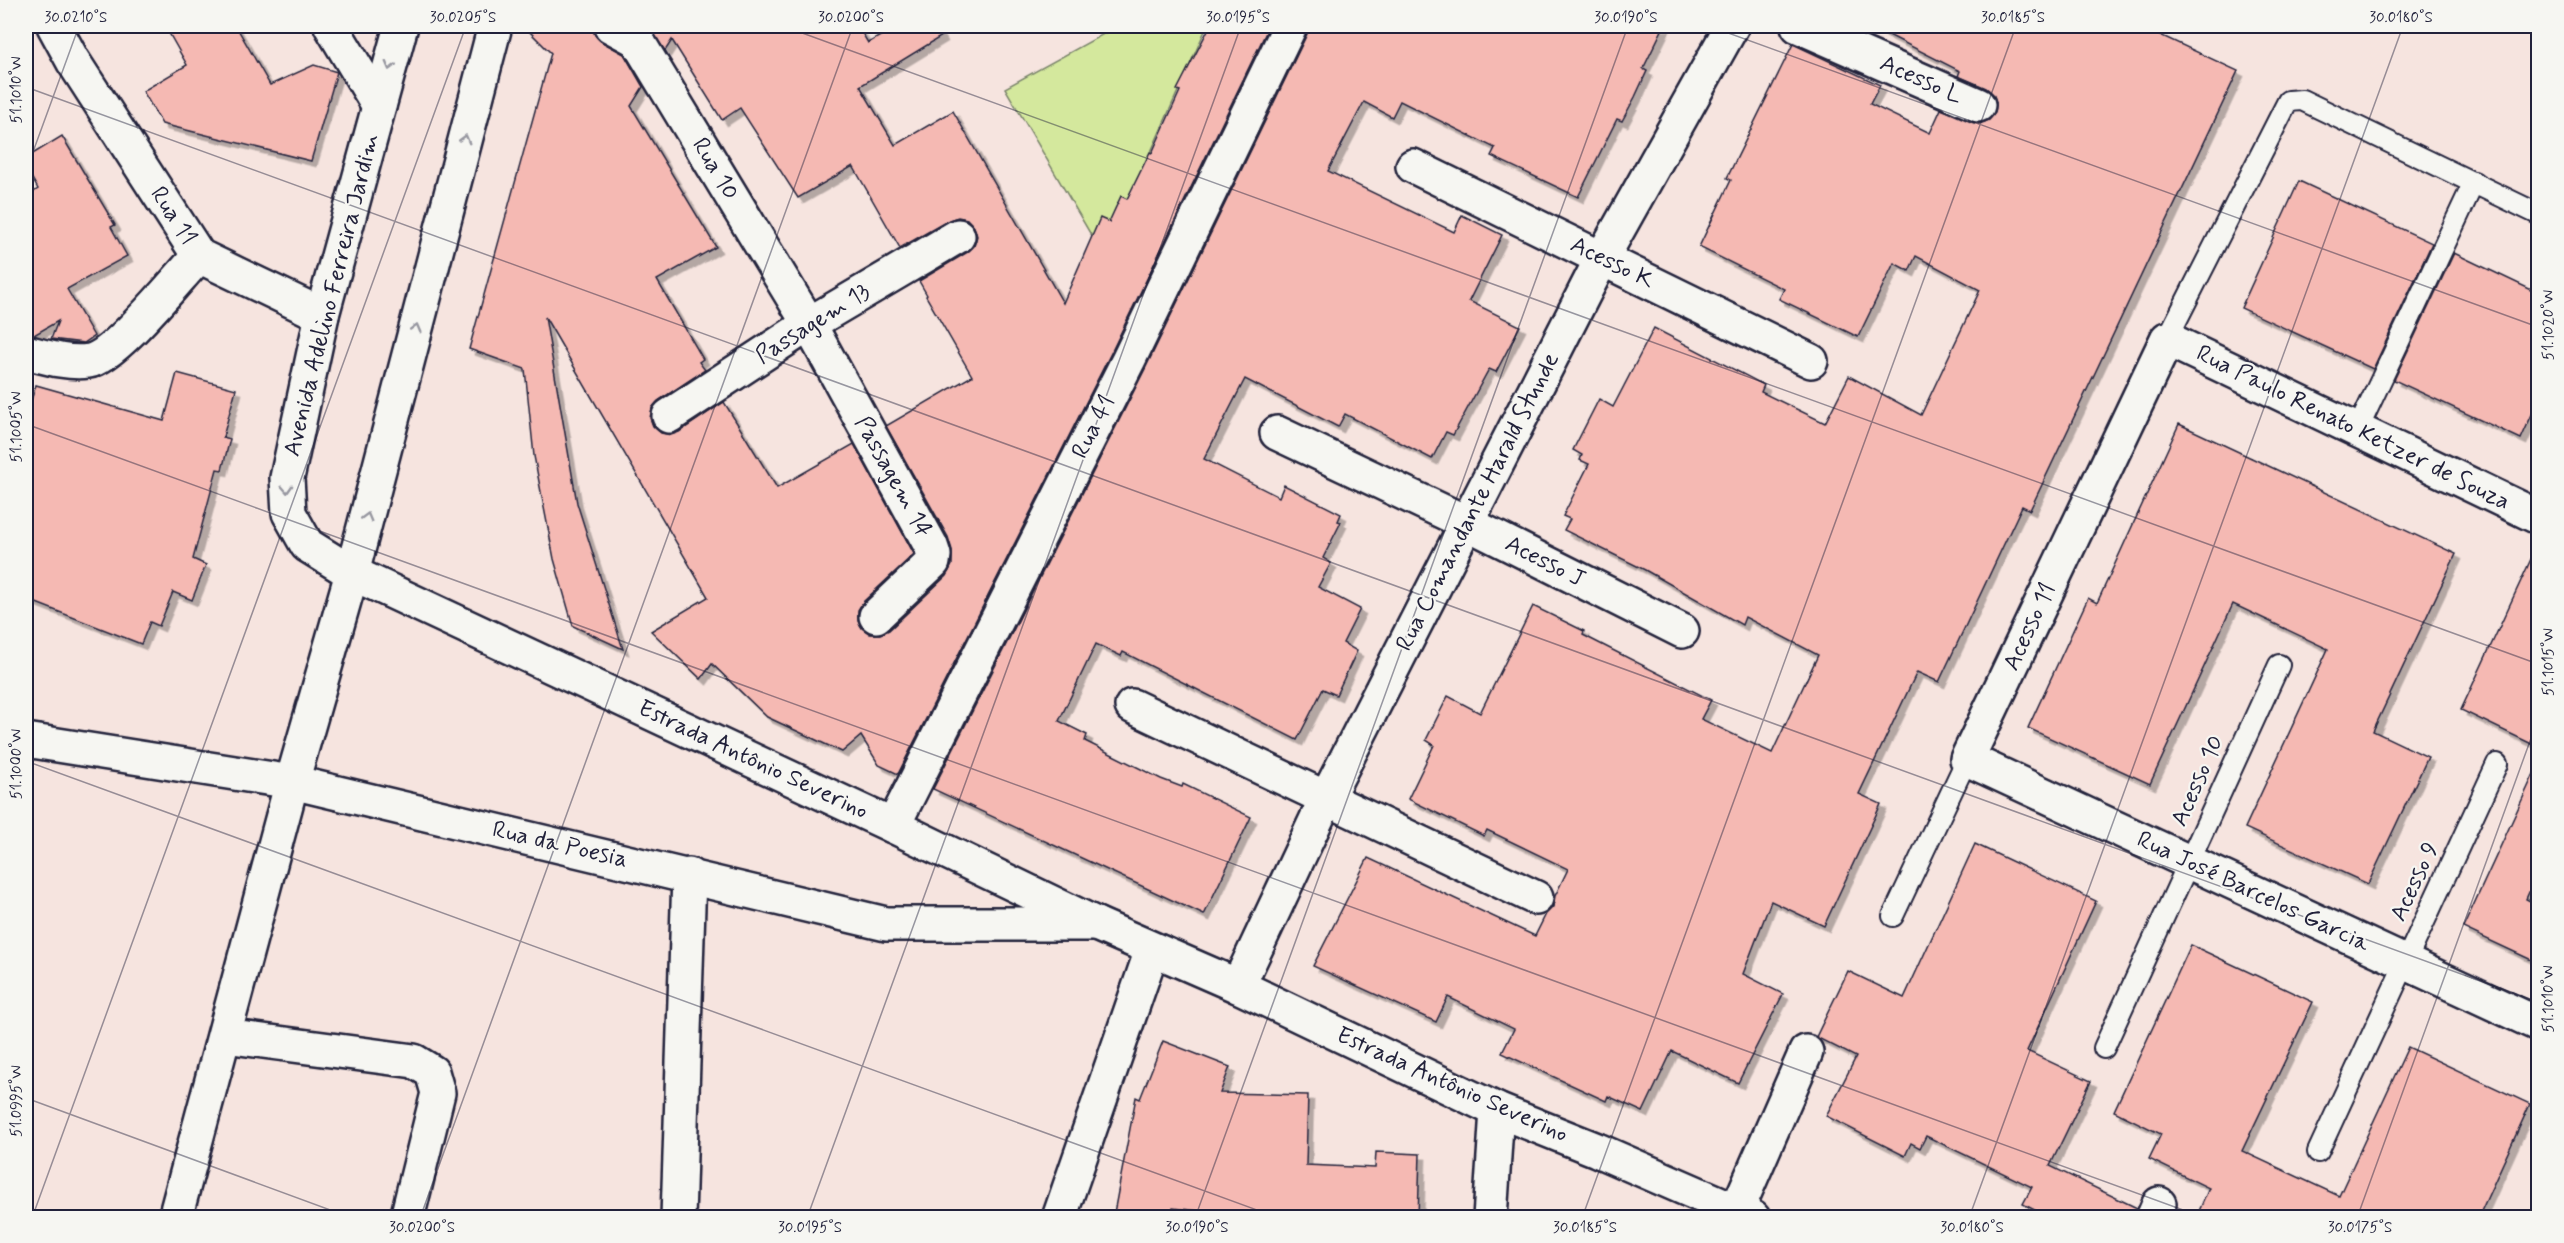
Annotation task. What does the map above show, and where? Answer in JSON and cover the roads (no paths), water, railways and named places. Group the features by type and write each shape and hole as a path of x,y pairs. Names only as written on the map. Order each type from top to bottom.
{"street":[{"name":"Rua 11","path":"54,26 73,61 199,256 322,315"},
{"path":"331,26 379,106"},
{"name":"Avenida Adelino Ferreira Jardim","path":"352,573 307,546 289,513 287,478 322,315 401,26"},
{"path":"175,1218 292,782 352,573 495,26"},
{"name":"Rua 10","path":"610,26 638,40 809,324"},
{"name":"Rua 41","path":"893,826 1129,359 1290,26"},
{"name":"Rua Comandante Harald Stunde","path":"1238,986 1327,797 1602,258 1732,26"},
{"name":"Acesso L","path":"1798,26 1978,105"},
{"name":"Acesso K","path":"1413,166 1811,361"},
{"name":"Passagem 13","path":"669,416 809,324 958,236"},
{"path":"26,351 63,361 92,360 117,345 199,256"},
{"name":"Passagem 14","path":"809,324 934,555 933,562 876,616"},
{"name":"Rua Paulo Renato Ketzer de Souza","path":"2168,339 2538,517"},
{"name":"Acesso 11","path":"1968,759 2168,339"},
{"name":"Acesso J","path":"1277,433 1467,523 1682,631"},
{"name":"Estrada Antônio Severino","path":"352,573 893,826 1096,924 1238,986 1497,1110 1745,1214"},
{"path":"1132,706 1536,898"},
{"name":"Rua da Poesia","path":"26,740 292,782 689,875 886,924 1096,924"},
{"name":"Rua José Barcelos Garcia","path":"1968,759 2538,1024"},
{"path":"678,1218 689,875"},
{"path":"1059,1218 1152,950"},
{"path":"225,1036 414,1060 432,1072 438,1093 407,1218"},
{"path":"1745,1214 1806,1052"},
{"path":"1490,1218 1497,1110"}],"lane":[{"path":"2168,339 2288,101 2302,100 2538,214"},
{"path":"2357,431 2474,182"},
{"name":"Acesso 10","path":"2104,1048 2279,665"},
{"name":"Acesso 11","path":"1893,916 1968,759"},
{"name":"Acesso 9","path":"2318,1152 2497,764"}]}
